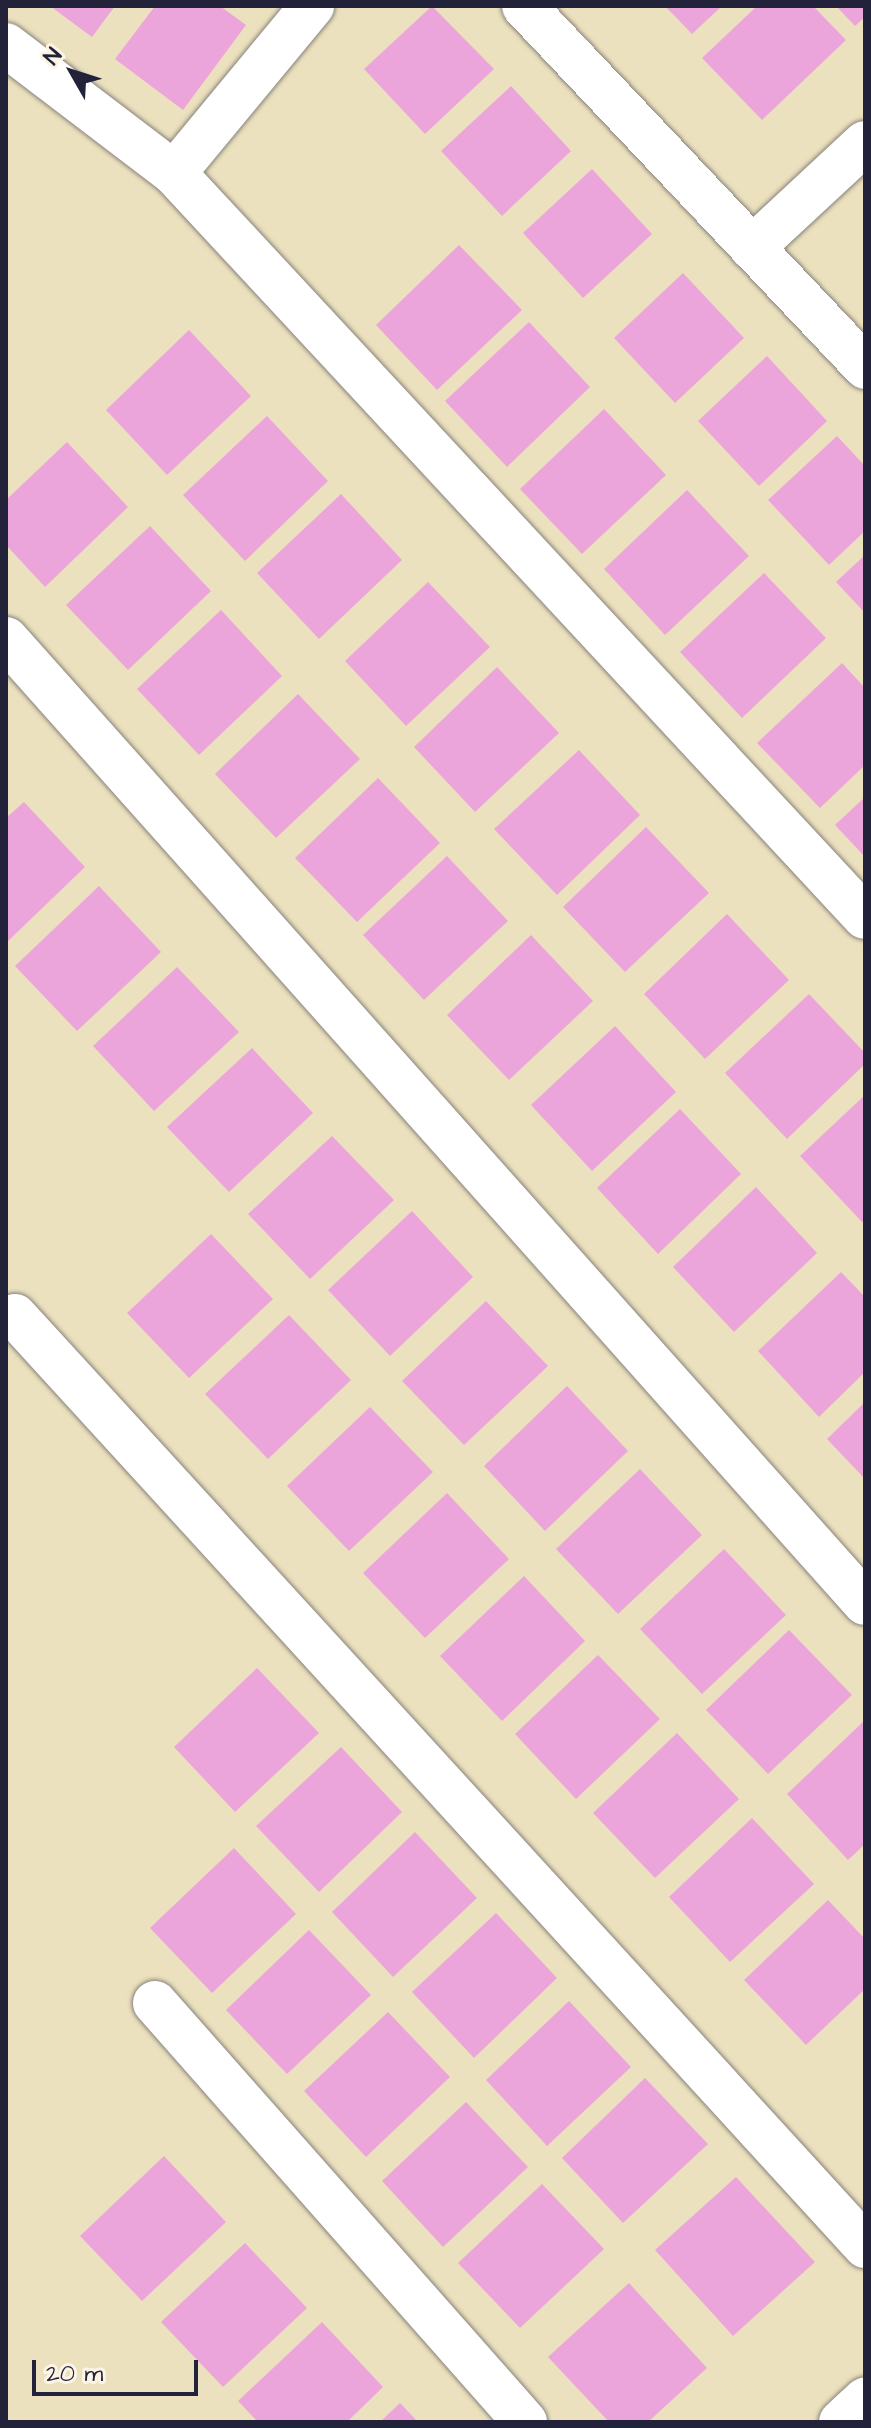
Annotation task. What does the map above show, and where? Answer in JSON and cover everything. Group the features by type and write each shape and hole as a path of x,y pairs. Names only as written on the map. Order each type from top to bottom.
{"street":[{"path":"174,173 312,6"},
{"path":"524,6 865,367"},
{"path":"6,45 174,173 865,917"},
{"path":"752,248 865,143"},
{"path":"6,639 865,1603"},
{"path":"15,1316 865,2246"},
{"path":"155,2003 525,2422"},
{"path":"841,2422 865,2400"}],"building":[{"path":"50,6 115,6 92,37"},
{"path":"155,6 220,6 246,25 183,110 115,59"},
{"path":"432,6 494,69 425,134 364,69"},
{"path":"665,6 722,6 692,34"},
{"path":"757,6 813,6 846,40 762,120 702,58"},
{"path":"836,6 865,6 865,17 855,26"},
{"path":"511,86 571,151 502,216 441,151"},
{"path":"592,169 652,234 583,298 523,233"},
{"path":"459,245 522,310 437,390 376,325"},
{"path":"683,273 744,338 675,403 614,338"},
{"path":"529,322 590,387 507,467 445,401"},
{"path":"189,330 251,396 167,475 106,410"},
{"path":"767,356 827,421 759,486 698,421"},
{"path":"604,409 666,475 582,554 520,489"},
{"path":"267,416 328,481 245,561 183,495"},
{"path":"837,436 865,466 865,531 829,565 768,500"},
{"path":"67,442 128,507 45,587 6,545 6,500"},
{"path":"687,490 749,556 665,635 604,569"},
{"path":"341,494 402,560 319,639 257,573"},
{"path":"150,526 211,591 128,670 66,605"},
{"path":"865,555 865,613 836,582"},
{"path":"764,573 826,638 742,718 680,652"},
{"path":"428,582 490,647 406,726 345,661"},
{"path":"221,610 282,676 199,755 137,689"},
{"path":"842,663 865,688 865,765 820,808 757,743"},
{"path":"497,667 559,733 475,812 414,747"},
{"path":"298,694 360,759 276,838 215,774"},
{"path":"579,750 640,815 557,895 494,829"},
{"path":"378,778 440,843 357,922 295,858"},
{"path":"865,797 865,857 835,825"},
{"path":"24,802 85,867 6,943 6,818"},
{"path":"646,827 709,893 625,972 563,907"},
{"path":"447,856 508,921 424,1000 363,935"},
{"path":"99,886 161,952 77,1031 15,966"},
{"path":"727,914 789,980 705,1059 644,994"},
{"path":"531,935 593,1001 509,1080 447,1015"},
{"path":"177,967 239,1032 154,1111 93,1046"},
{"path":"809,994 865,1053 865,1064 787,1139 725,1073"},
{"path":"615,1026 676,1092 592,1171 531,1105"},
{"path":"252,1048 313,1113 229,1192 167,1127"},
{"path":"865,1095 865,1219 862,1222 800,1156"},
{"path":"680,1109 741,1174 658,1254 597,1188"},
{"path":"332,1136 394,1200 310,1279 248,1214"},
{"path":"756,1187 817,1253 734,1332 673,1267"},
{"path":"412,1211 473,1277 390,1356 328,1290"},
{"path":"211,1234 273,1299 189,1378 127,1313"},
{"path":"841,1272 865,1297 865,1372 819,1417 758,1351"},
{"path":"486,1301 548,1366 464,1445 402,1381"},
{"path":"289,1315 351,1380 268,1459 205,1394"},
{"path":"567,1386 628,1451 545,1531 484,1466"},
{"path":"865,1402 865,1479 827,1439"},
{"path":"370,1407 433,1472 349,1551 287,1486"},
{"path":"640,1469 702,1535 618,1614 556,1549"},
{"path":"447,1493 509,1559 425,1638 363,1573"},
{"path":"724,1549 786,1615 702,1694 640,1629"},
{"path":"524,1576 585,1641 502,1721 440,1656"},
{"path":"789,1630 852,1695 768,1774 706,1710"},
{"path":"598,1655 660,1719 576,1799 515,1734"},
{"path":"257,1668 319,1733 235,1812 174,1747"},
{"path":"865,1720 865,1844 848,1860 787,1794"},
{"path":"677,1733 739,1799 655,1878 593,1813"},
{"path":"341,1747 402,1812 319,1892 256,1826"},
{"path":"752,1818 814,1884 730,1962 669,1897"},
{"path":"415,1832 477,1898 393,1977 332,1912"},
{"path":"234,1848 296,1914 212,1993 150,1928"},
{"path":"828,1900 865,1939 865,1989 806,2045 744,1980"},
{"path":"496,1913 557,1978 474,2058 412,1992"},
{"path":"309,1930 371,1995 287,2074 226,2010"},
{"path":"569,2001 631,2067 547,2146 486,2080"},
{"path":"388,2012 450,2077 366,2157 304,2091"},
{"path":"645,2078 708,2144 623,2223 562,2158"},
{"path":"466,2102 528,2167 443,2247 382,2181"},
{"path":"164,2156 226,2222 142,2301 80,2236"},
{"path":"736,2177 815,2262 733,2336 655,2250"},
{"path":"542,2184 604,2249 520,2328 458,2263"},
{"path":"245,2243 307,2308 223,2387 161,2322"},
{"path":"629,2283 707,2368 648,2422 609,2422 548,2357"},
{"path":"322,2322 383,2387 347,2422 258,2422 238,2401"},
{"path":"400,2403 418,2422 380,2422"}]}
